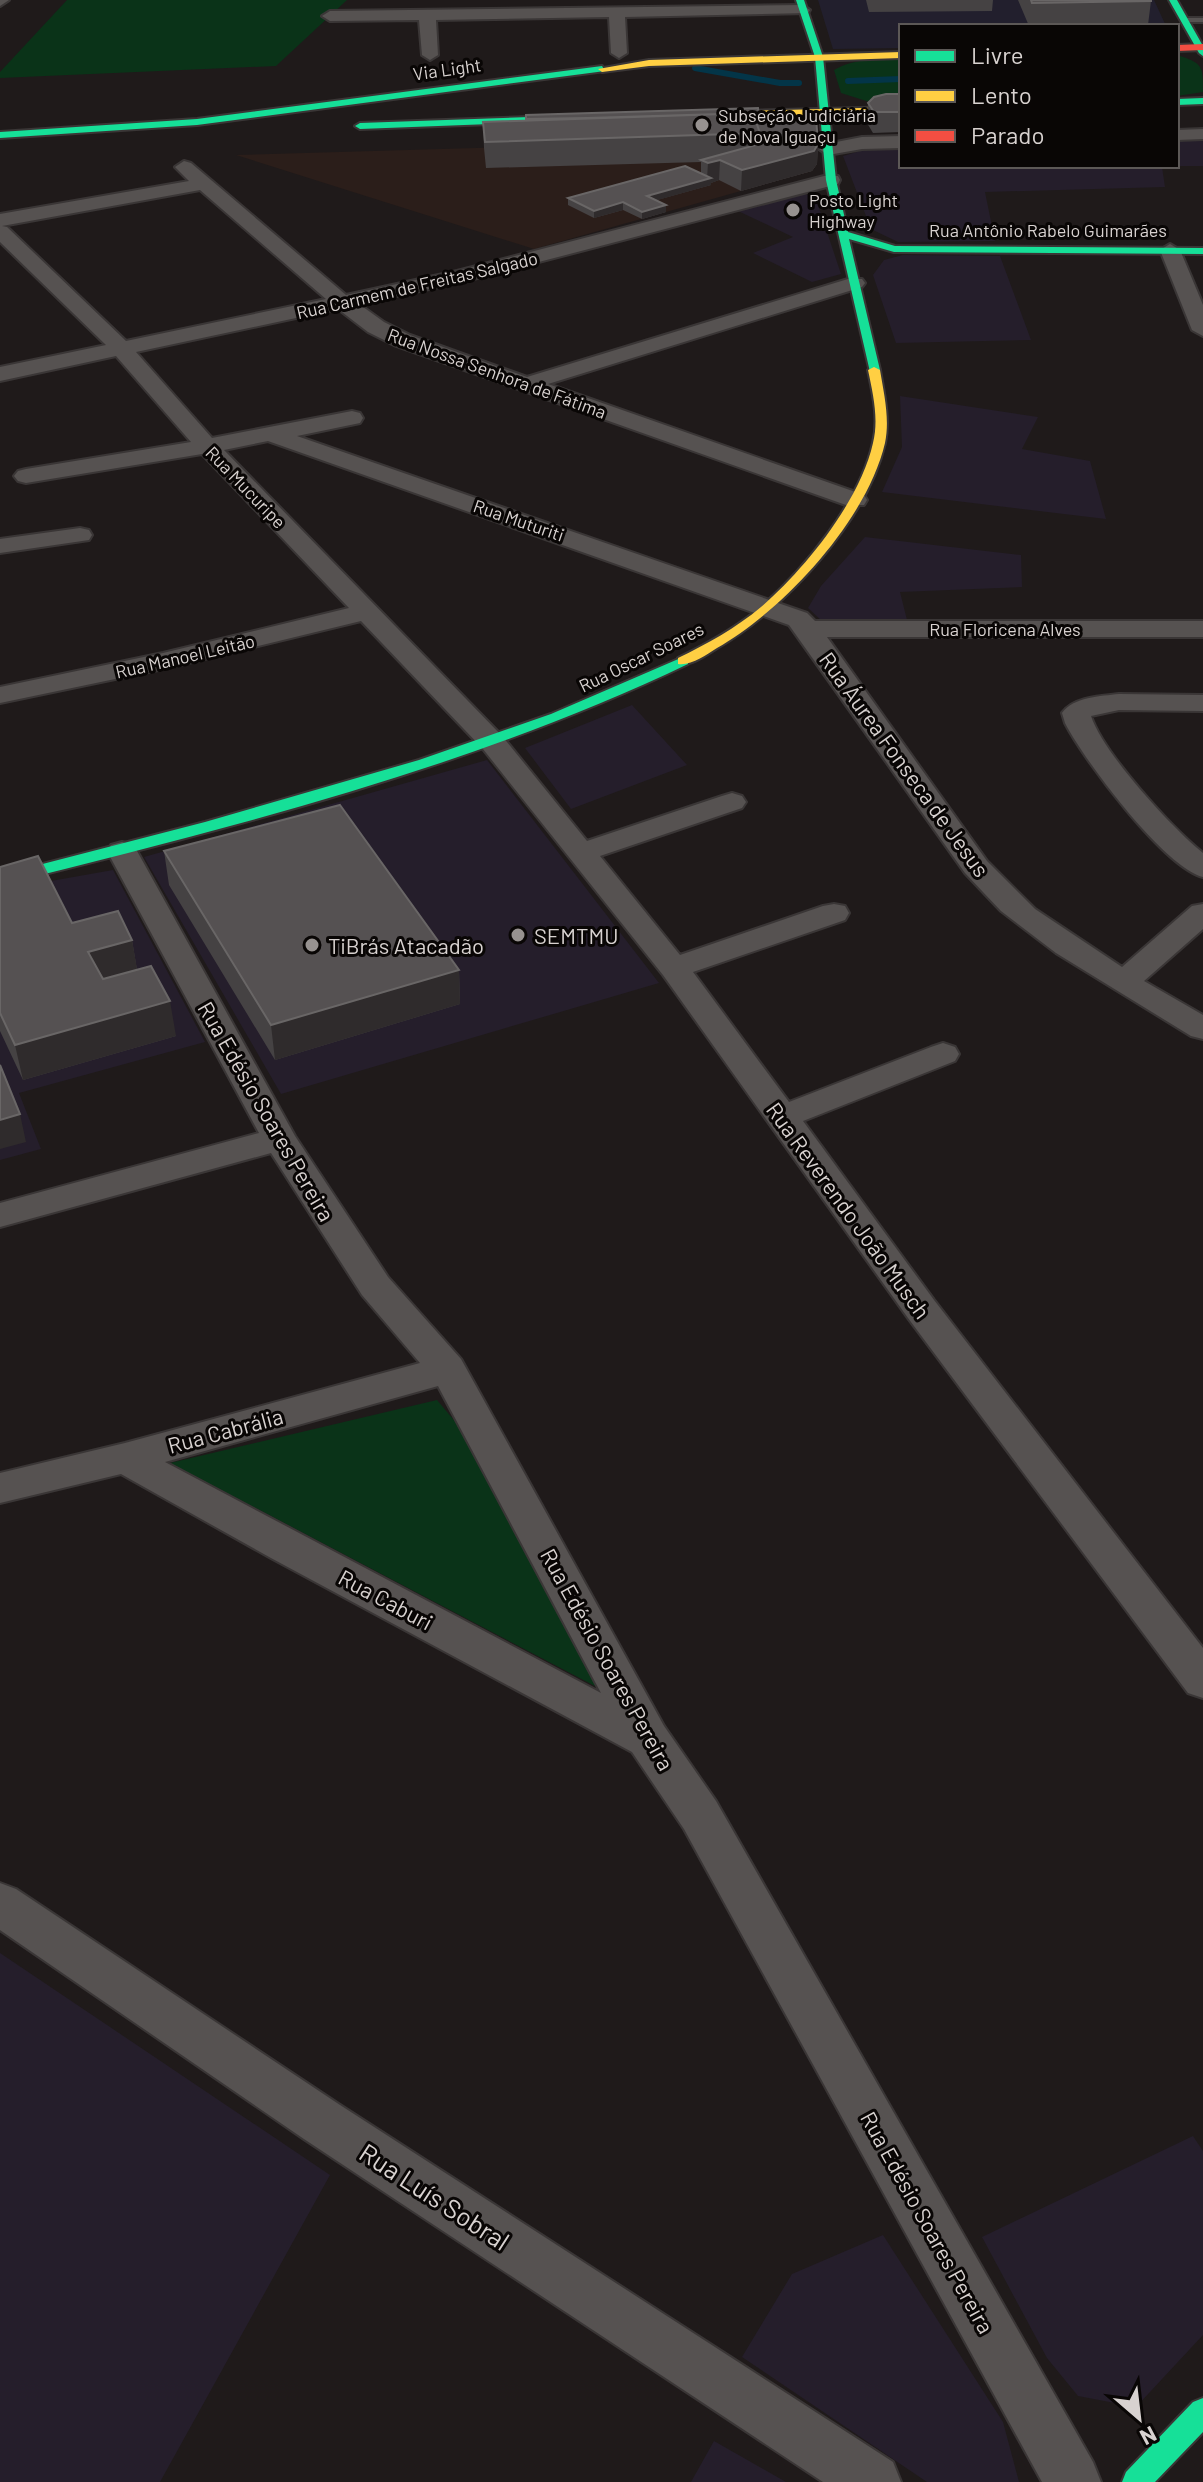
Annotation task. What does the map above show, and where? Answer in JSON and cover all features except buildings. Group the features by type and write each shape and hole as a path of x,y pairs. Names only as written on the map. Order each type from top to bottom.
{"main road":[{"path":"1173,0 1194,20 1202,49 1179,48"},
{"name":"Rua Oscar Soares","path":"0,880 122,851 493,743 581,709 688,660 768,607 844,518 878,455 883,429 881,403 831,180 819,57 801,5"},
{"name":"Via Light","path":"0,135 119,130 210,121 649,63 899,55"},
{"path":"823,92 872,111"},
{"path":"1179,102 1203,99"},
{"path":"682,116 899,110"},
{"path":"773,114 828,141"},
{"path":"339,128 606,118"},
{"path":"0,147 266,132"},
{"name":"Rua Antônio Rabelo Guimarães","path":"843,234 894,249"},
{"name":"Rua Antônio Rabelo Guimarães","path":"854,275 866,256 894,249 1203,251"},
{"path":"1136,2482 1203,2412"}],"street":[{"path":"330,16 617,12 801,5"},
{"path":"617,12 619,53"},
{"path":"427,14 430,55"},
{"path":"862,143 852,120 872,111"},
{"path":"1179,135 1203,134"},
{"path":"828,141 899,142"},
{"name":"Rua Nossa Senhora de Fátima","path":"184,167 343,303 376,327 402,340 855,500"},
{"name":"Rua Carmem de Freitas Salgado","path":"0,374 343,303 536,258 831,180"},
{"path":"0,220 203,184"},
{"name":"Rua Mucuripe","path":"0,231 122,349 207,446 493,743"},
{"path":"1170,250 1203,330"},
{"path":"526,384 854,275"},
{"path":"26,476 352,418"},
{"name":"Rua Muturiti","path":"270,434 768,607"},
{"path":"0,546 80,535"},
{"name":"Rua Áurea Fonseca de Jesus","path":"768,607 798,619 808,629 976,867 1023,914 1124,982 1203,1029"},
{"name":"Rua Manoel Leitão","path":"0,695 163,661 368,611"},
{"name":"Rua Floricena Alves","path":"808,629 1203,629"},
{"path":"1203,703 1108,704 1088,707 1076,713 1113,773 1154,825 1203,868"},
{"name":"Rua Reverendo João Musch","path":"493,743 674,968 929,1321 1203,1680"},
{"path":"581,853 732,802"},
{"name":"Rua Edésio Soares Pereira","path":"122,851 279,1139 375,1286 448,1369 648,1739 700,1815 1073,2482"},
{"path":"674,968 834,913"},
{"path":"1124,982 1203,913"},
{"path":"782,1117 943,1054"},
{"path":"0,1215 279,1139"},
{"name":"Rua Cabrália","path":"0,1488 125,1458 448,1369"},
{"name":"Rua Caburi","path":"125,1458 285,1547 648,1739"},
{"name":"Rua Luís Sobral","path":"0,1904 322,2122 873,2482"}],"shaded area":[{"path":"818,0 1154,0 1165,24 899,24 899,48 833,49"},
{"path":"814,138 817,164 812,171 534,249 236,155"},
{"path":"1179,140 1203,140 1203,166 1179,166"},
{"path":"899,148 899,168 1162,168 1165,187 985,192 995,241 898,242 871,229 843,156 860,151"},
{"path":"804,194 815,196 841,274 812,282 753,253 793,237 738,211"},
{"path":"903,255 1000,256 1031,340 896,343 873,275 884,260"},
{"path":"900,396 1038,417 1022,449 1090,461 1106,519 882,492 902,447"},
{"path":"865,537 1021,555 1022,587 900,592 907,620 823,622 808,608 821,586"},
{"path":"632,705 687,765 571,809 525,748"},
{"path":"487,760 659,983 281,1094 144,857"},
{"path":"113,870 205,1042 19,1093 41,1149 0,1160 0,890"},
{"path":"0,1953 330,2175 160,2482 0,2482"},
{"path":"1193,2136 1203,2151 1203,2335 1136,2407 1078,2396 1047,2358 982,2237"},
{"path":"883,2235 1003,2422 1019,2482 927,2482 742,2357 792,2274"},
{"path":"714,2441 786,2482 691,2482"}],"green space":[{"path":"67,0 347,0 276,66 0,78 0,72"},
{"path":"1179,56 1200,67 1203,92 1179,96"},
{"path":"899,59 899,105 879,105 841,93 834,70 875,60"},
{"path":"437,1400 458,1425 612,1695 170,1463"}],"waterway":[{"path":"695,68 780,83 799,83"},
{"path":"848,81 899,79"}],"traffic: fast":[{"path":"800,0 819,57 831,180 874,370"},
{"path":"1173,0 1203,53"},
{"path":"0,135 197,122 602,69"},
{"path":"1179,102 1203,101"},
{"path":"360,126 587,118"},
{"path":"843,234 894,249 1203,251"},
{"path":"0,880 210,825 424,763 599,700 683,661"},
{"path":"1136,2482 1203,2412"}],"traffic: slow":[{"path":"602,69 649,63 899,55"},
{"path":"699,115 899,110"},
{"path":"683,661 726,638 766,609 799,576 849,509 873,463 879,443 881,415 874,370"}],"traffic: jam":[{"path":"1179,48 1203,47"}],"place":[{"name":"Subseção Judiciária de Nova Iguaçu","path":"702,125"},
{"name":"Posto Light Highway","path":"793,210"},
{"name":"SEMTMU","path":"518,935"},
{"name":"TiBrás Atacadão","path":"312,945"}]}
